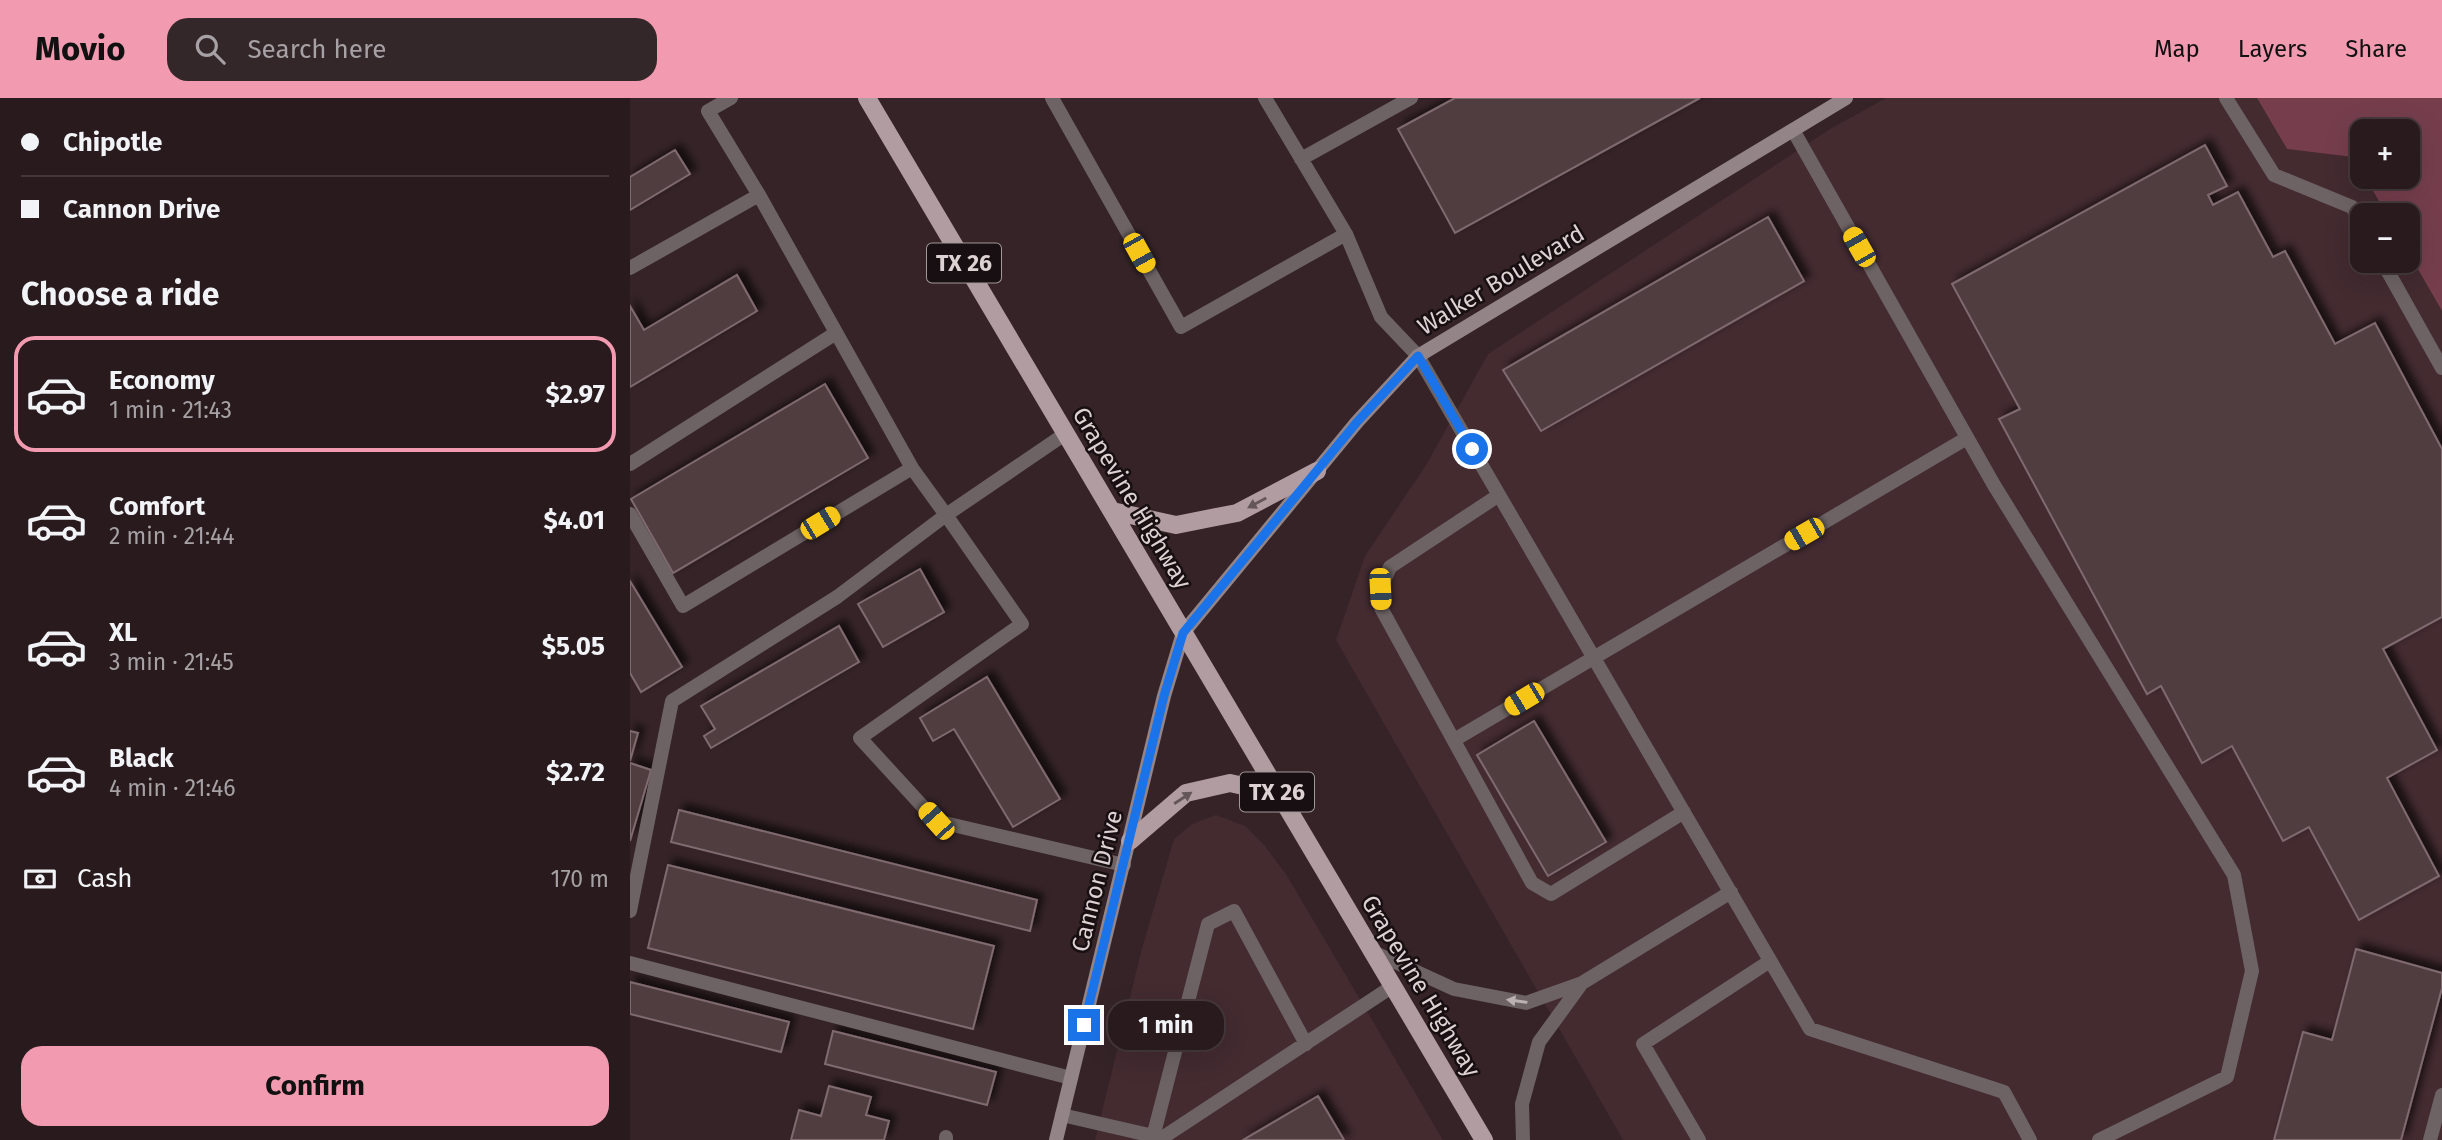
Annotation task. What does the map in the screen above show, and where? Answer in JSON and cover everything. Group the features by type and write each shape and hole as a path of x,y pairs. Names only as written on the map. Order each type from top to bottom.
{"main road":[{"name":"Grapevine Highway","path":"867,98 1484,1140"},
{"path":"1112,511 1176,525 1237,513 1317,471"},
{"path":"1130,841 1186,793 1230,783 1279,794"}],"street":[{"name":"Walker Boulevard","path":"1183,633 1374,402 1418,356 1846,98"},
{"name":"Cannon Drive","path":"1056,1140 1164,696 1183,633"}],"lane":[{"path":"731,98 708,111 759,195 912,468 1021,624 860,738 936,821 1124,865"},
{"path":"1052,98 1181,327 1346,234"},
{"path":"1265,98 1346,234 1381,317 1418,356 1810,1029 2004,1092 2030,1140"},
{"path":"1301,159 1411,98"},
{"path":"2226,98 2274,174 2350,206"},
{"path":"1793,130 1967,438 2234,875 2252,971 2227,1077 2099,1140"},
{"path":"630,268 759,195"},
{"path":"2389,273 2442,368"},
{"path":"630,464 836,333"},
{"path":"630,911 672,701 837,597 946,515 1065,434"},
{"path":"1454,740 1967,438"},
{"path":"630,514 683,606 912,468"},
{"path":"1499,495 1390,567 1380,589 1381,608 1532,883 1551,894 1684,812"},
{"path":"1371,951 1454,989 1527,1003 1582,983 1731,892"},
{"path":"1153,1137 1208,924 1234,911 1307,1044"},
{"path":"1699,1140 1643,1044 1770,961"},
{"path":"630,963 1071,1078"},
{"path":"1523,1140 1522,1104 1539,1042 1582,983"},
{"path":"1062,1115 1162,1138 1393,986"},
{"path":"2430,1140 2442,1096"}],"shaded area":[{"path":"1886,98 2257,98 2287,149 2350,157 2350,189 2372,189 2380,203 2350,203 2350,273 2420,273 2442,311 2442,1140 1623,1140 1336,640 1365,556 1426,465 1488,354 1830,129"},
{"path":"2257,98 2442,98 2442,311 2420,273 2420,203 2380,203 2372,189 2420,189 2420,119 2350,119 2350,157 2287,149"},
{"path":"1216,815 1245,826 1265,846 1286,874 1443,1140 1095,1140 1141,952 1174,839 1192,824"}],"building":[{"path":"1455,98 1700,98 1455,233 1398,129"},
{"path":"2205,145 2227,186 2208,195 2213,205 2238,192 2273,257 2285,251 2335,344 2375,323 2442,449 2442,617 2383,649 2437,750 2387,778 2439,876 2359,920 2309,827 2283,841 2232,746 2202,763 2161,686 2147,694 1999,419 2020,409 1952,284"},
{"path":"675,150 690,174 630,210 630,177"},
{"path":"1768,217 1804,281 1541,431 1503,370"},
{"path":"737,275 757,311 630,387 630,306 644,330"},
{"path":"825,384 868,458 673,573 631,499"},
{"path":"920,569 944,612 883,647 858,604"},
{"path":"630,581 682,667 641,692 630,673"},
{"path":"839,626 859,662 711,748 704,736 715,729 701,706"},
{"path":"987,677 1060,799 1013,827 954,729 933,741 920,718"},
{"path":"1534,721 1606,842 1548,876 1477,755"},
{"path":"630,731 638,733 630,761"},
{"path":"630,763 651,770 630,841"},
{"path":"679,810 1037,900 1030,931 671,842"},
{"path":"668,865 994,946 973,1029 648,948"},
{"path":"2356,949 2442,973 2442,988 2401,1140 2274,1140 2303,1032 2332,1040"},
{"path":"630,982 789,1022 781,1052 630,1014"},
{"path":"833,1031 996,1072 987,1105 825,1064"},
{"path":"829,1086 871,1097 866,1115 889,1121 884,1140 791,1140 799,1110 821,1116"},
{"path":"1318,1096 1344,1140 1243,1140"}],"route":[{"path":"1084,1025 1164,696 1183,633 1357,422 1418,356 1472,449"}]}
